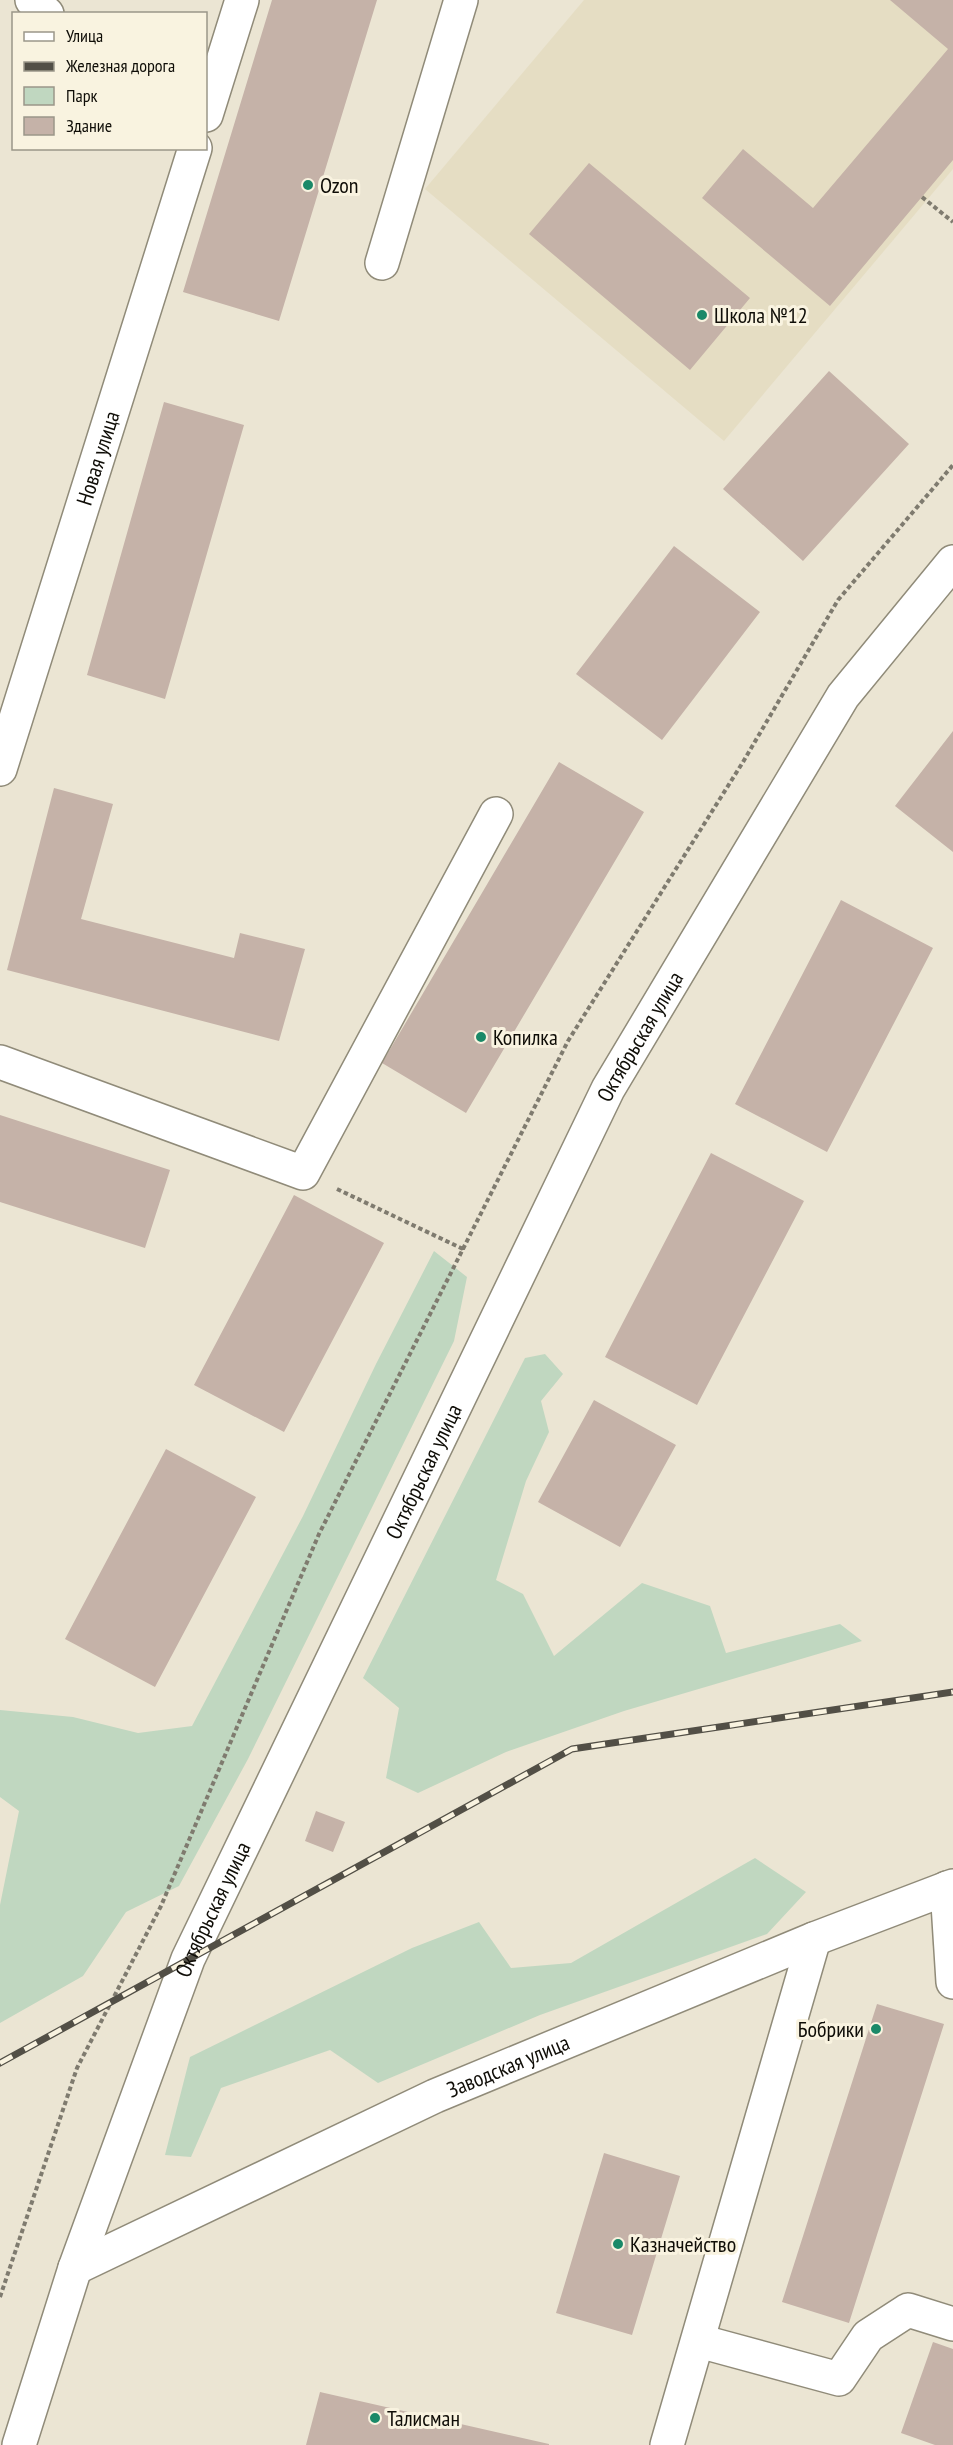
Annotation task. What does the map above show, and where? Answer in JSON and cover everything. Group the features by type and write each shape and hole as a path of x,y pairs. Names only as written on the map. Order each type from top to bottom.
{"main road":[{"path":"32,0 45,12"},
{"path":"207,108 211,80 242,0"},
{"path":"382,263 461,0"},
{"name":"Новая улица","path":"0,769 194,150"},
{"name":"Октябрьская улица","path":"19,2445 75,2268 188,1959 608,1089 843,696 953,562"},
{"path":"0,1062 303,1173 496,814"},
{"path":"950,1887 953,1982"},
{"name":"Заводская улица","path":"75,2268 435,2097 814,1939 950,1887"},
{"path":"667,2445 814,1939"},
{"path":"699,2340 839,2379 868,2336 908,2310 953,2324"}],"path":[{"path":"922,197 953,222"},
{"path":"0,2297 77,2068 161,1906 320,1534 568,1041 743,762 838,600 953,465"},
{"path":"303,1173 463,1249"}],"shaded area":[{"name":"Школа №12","path":"584,0 953,0 953,169 724,441 425,189"}],"green space":[{"path":"434,1251 467,1277 454,1341 248,1759 179,1886 126,1912 83,1976 0,2023 0,1905 19,1811 0,1797 0,1710 73,1717 138,1733 192,1726 303,1516 376,1364"},
{"path":"545,1354 563,1374 541,1401 549,1432 526,1481 496,1580 523,1594 554,1656 642,1583 710,1606 726,1653 840,1624 862,1641 624,1711 506,1752 418,1793 386,1778 399,1708 363,1678 525,1358"},
{"path":"755,1858 806,1892 767,1934 540,2015 378,2083 330,2050 221,2088 191,2157 165,2155 190,2057 412,1948 479,1922 511,1968 571,1963"}],"building":[{"path":"272,0 377,0 279,321 183,292"},
{"path":"890,0 953,0 953,160 830,306 702,198 743,149 813,208 948,49"},
{"path":"589,163 750,298 690,370 529,234"},
{"path":"829,371 909,444 803,561 723,489"},
{"path":"164,402 244,425 165,699 87,675"},
{"path":"674,546 760,612 662,740 576,674"},
{"path":"953,731 953,852 895,806"},
{"path":"559,762 644,812 466,1113 382,1063"},
{"path":"54,788 113,804 81,919 234,958 240,933 305,949 279,1041 7,970"},
{"path":"841,900 933,948 827,1152 735,1104"},
{"path":"0,1115 170,1170 145,1248 0,1202"},
{"path":"711,1153 804,1201 697,1405 605,1357"},
{"path":"294,1195 384,1243 284,1432 194,1385"},
{"path":"594,1400 676,1445 620,1547 538,1502"},
{"path":"166,1449 256,1497 155,1687 65,1639"},
{"path":"316,1811 345,1822 333,1852 305,1841"},
{"path":"877,2004 944,2024 849,2323 782,2302"},
{"name":"Казначейство","path":"604,2153 680,2176 632,2335 556,2313"},
{"path":"933,2342 953,2349 953,2445 935,2445 901,2433"},
{"name":"Талисман","path":"320,2392 549,2444 549,2445 306,2445"}],"railway":[{"path":"0,2063 572,1749 953,1692"}],"place":[{"name":"Ozon","path":"308,185"},
{"name":"Школа №12","path":"702,315"},
{"name":"Копилка","path":"481,1037"},
{"name":"Бобрики","path":"876,2029"},
{"name":"Казначейство","path":"618,2244"},
{"name":"Талисман","path":"375,2418"}]}
